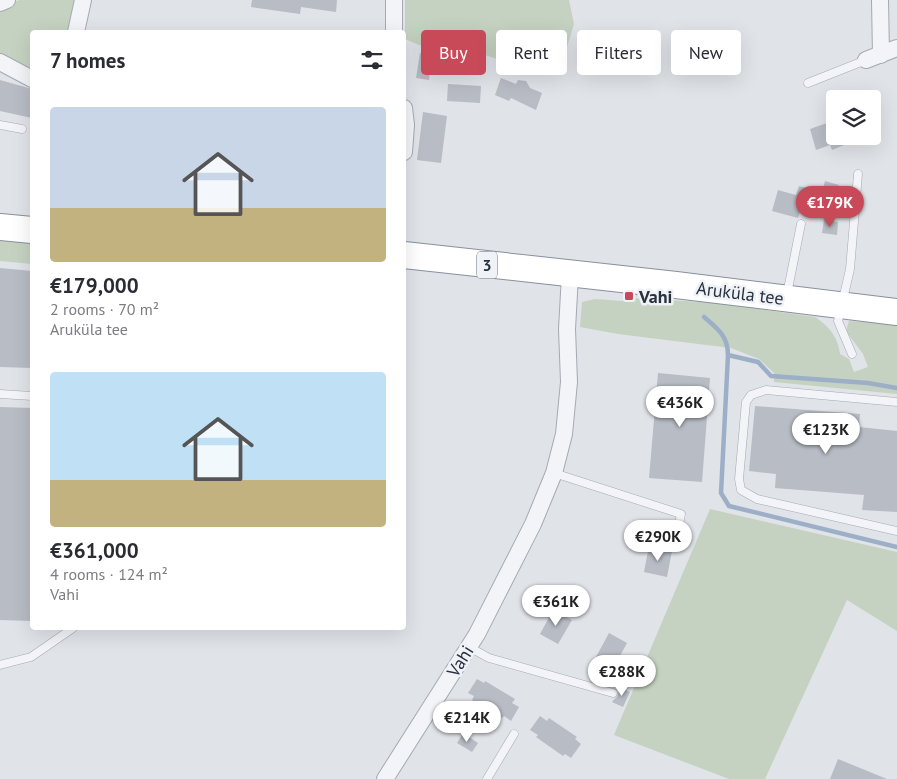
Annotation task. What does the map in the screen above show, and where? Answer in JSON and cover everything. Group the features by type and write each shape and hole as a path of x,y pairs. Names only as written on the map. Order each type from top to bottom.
{"highway":[{"path":"0,211 30,214"},
{"path":"0,227 30,230"},
{"name":"Aruküla tee","path":"406,255 586,278 676,285 897,312"}],"street":[{"path":"0,3 7,0"},
{"path":"76,30 83,0"},
{"path":"394,0 394,30"},
{"path":"880,0 873,58 897,48"},
{"path":"0,62 30,78"},
{"name":"Vahi","path":"385,779 469,647 533,524 554,473 564,434 569,382 567,329 586,278"}],"lane":[{"path":"808,82 873,58"},
{"path":"0,125 22,129"},
{"path":"852,354 838,321 850,269 858,174"},
{"path":"786,299 801,224"},
{"path":"630,293 658,296 676,285"},
{"path":"897,402 766,390 751,395 746,402 740,479 741,490 757,499 897,531"},
{"path":"0,394 30,396"},
{"path":"554,473 681,514 675,547"},
{"path":"0,665 30,657 70,630"},
{"path":"469,647 489,658 613,693"},
{"path":"487,779 514,734"}],"green space":[{"path":"19,0 78,0 70,30 30,30 30,73 0,57 0,8"},
{"path":"405,0 569,0 574,24 567,47 567,30 496,30 496,59 486,55 486,30 421,30 421,45 406,39"},
{"path":"0,233 30,237 30,264 0,261"},
{"path":"636,298 717,303 815,317 832,332 840,354 849,359 854,372 868,367 863,354 846,331 849,321 897,324 897,394 774,382 774,373 759,359 731,348 618,334 580,327 582,302 595,299 635,302"},
{"path":"710,509 897,552 897,631 847,600 765,779 729,779 614,735"}],"building":[{"path":"252,0 337,0 336,12 301,7 300,14 251,7"},
{"path":"421,53 421,75 430,75 429,80 416,78"},
{"path":"501,78 516,84 518,80 526,81 530,88 542,93 536,110 511,98 509,101 495,95"},
{"path":"0,80 30,88 30,118 0,111"},
{"path":"448,84 481,86 480,103 447,101"},
{"path":"423,112 447,116 441,163 417,160"},
{"path":"826,123 826,145 830,145 816,150 810,129"},
{"path":"830,145 844,145 832,150"},
{"path":"825,181 839,185 830,217 801,209 798,218 772,211 778,190 796,195 799,186 822,192"},
{"path":"824,220 838,222 837,235 822,233"},
{"path":"0,268 30,271 30,368 0,367"},
{"path":"658,373 710,378 702,482 649,478"},
{"path":"755,406 860,414 859,427 897,431 897,512 862,510 864,495 775,488 776,474 749,471"},
{"path":"0,407 30,408 30,621 0,620"},
{"path":"649,546 672,551 667,577 644,572"},
{"path":"553,610 572,620 558,644 540,634"},
{"path":"609,633 627,643 614,667 596,657"},
{"path":"477,679 484,683 485,681 515,699 512,703 519,707 511,721 504,716 502,718 472,700 474,696 468,693"},
{"path":"619,687 630,692 623,707 612,702 618,695"},
{"path":"540,716 547,721 549,718 577,737 575,739 581,744 571,758 565,754 563,756 536,737 538,735 530,730"},
{"path":"463,733 478,743 472,752 457,743"},
{"path":"838,759 887,779 830,779"}],"waterway":[{"path":"704,317 721,333 728,348 721,493 729,506 897,547"},
{"path":"728,355 758,362 771,376 868,383 897,388"}],"place":[{"name":"Vahi","path":"629,296"}]}
